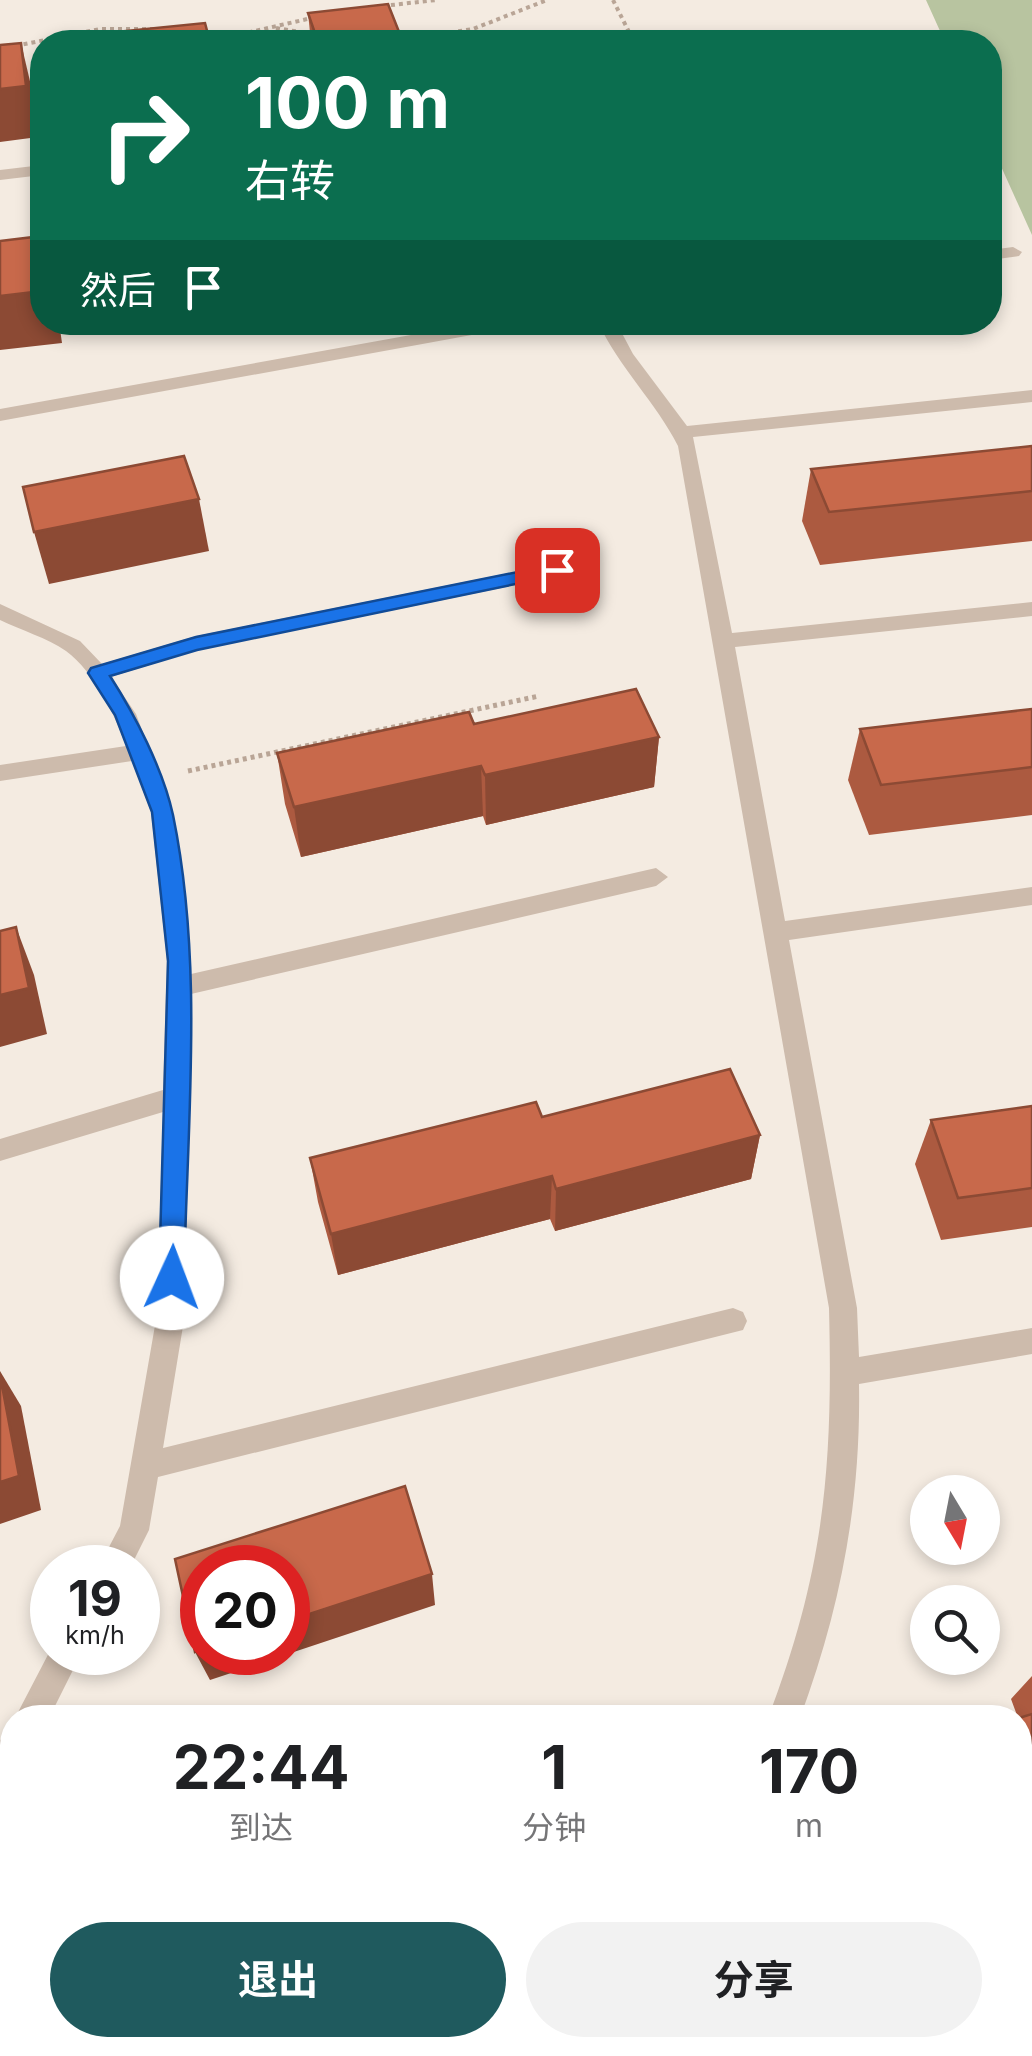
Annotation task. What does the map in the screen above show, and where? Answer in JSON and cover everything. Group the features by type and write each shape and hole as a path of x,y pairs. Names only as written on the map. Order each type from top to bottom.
{"lane":[{"path":"0,175 30,171"},
{"path":"1002,253 1013,252"},
{"path":"0,415 444,335"},
{"path":"612,335 617,348 682,432 688,446 843,1308 846,1425 839,1518 818,1623 789,1705"},
{"path":"682,432 1032,396"},
{"path":"98,673 196,643 593,563"},
{"path":"723,641 1032,609"},
{"path":"0,611 73,646 98,673 124,714 162,812 180,961 171,1314 134,1530 126,1545"},
{"path":"0,773 139,752"},
{"path":"178,987 656,876"},
{"path":"775,932 1032,896"},
{"path":"0,1150 176,1097"},
{"path":"146,1466 734,1320"},
{"path":"844,1372 1032,1341"},
{"path":"37,1705 53,1675"}],"path":[{"path":"377,7 436,0"},
{"path":"474,30 518,17 547,0"},
{"path":"613,0 628,30"},
{"path":"259,30 325,16"},
{"path":"272,28 284,30"},
{"path":"95,30 171,29"},
{"path":"0,49 30,43"},
{"path":"150,779 539,696"}],"green space":[{"path":"926,0 1032,0 1032,235 1002,169 1002,30 940,30"}],"building":[{"path":"388,4 398,30 314,30 308,13"},
{"path":"205,23 207,30 135,30"},
{"path":"21,43 26,86 0,89 0,45"},
{"path":"30,237 30,292 0,296 0,241"},
{"path":"1032,446 1032,491 829,512 811,469"},
{"path":"184,456 199,499 34,532 23,487"},
{"path":"636,689 659,737 485,775 481,766 294,807 277,753 469,712 474,724"},
{"path":"1032,709 1032,767 881,785 860,729"},
{"path":"16,927 29,988 0,995 0,931"},
{"path":"730,1069 760,1135 556,1189 552,1176 331,1234 310,1158 536,1102 542,1117"},
{"path":"1032,1106 1032,1188 958,1198 931,1120"},
{"path":"0,1375 19,1476 0,1482"},
{"path":"405,1486 432,1574 310,1614 310,1545 219,1545"}],"route":[{"path":"172,1278 180,961 162,812 124,714 98,673 196,643 557,570"}]}
